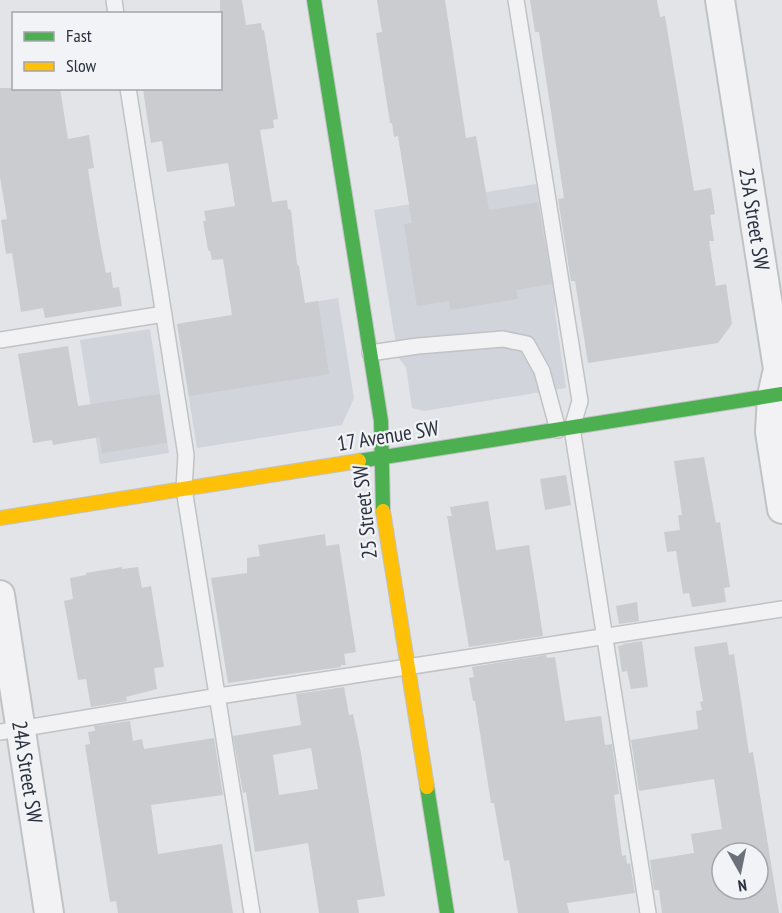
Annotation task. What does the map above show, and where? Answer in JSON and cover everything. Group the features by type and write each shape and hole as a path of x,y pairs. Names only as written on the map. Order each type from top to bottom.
{"street":[{"name":"25 Street SW","path":"314,0 381,421 382,504 447,913"},
{"name":"25A Street SW","path":"720,0 777,324 777,395 770,432 782,509"},
{"name":"17 Avenue SW","path":"0,519 777,395"},
{"name":"24A Street SW","path":"0,595 10,730 49,913"}],"lane":[{"path":"516,0 580,401 565,429"},
{"path":"128,90 186,455 184,489 252,913"},
{"path":"0,340 164,314"},
{"path":"370,353 418,346 503,339 527,344 542,371 565,429 605,636 648,913"},
{"path":"10,730 782,609"}],"shaded area":[{"path":"536,184 555,299 566,388 424,411 412,408 406,367 398,357 374,210"},
{"path":"338,298 354,398 342,425 197,448 177,324"},
{"path":"150,329 169,453 100,464 80,340"}],"building":[{"path":"220,0 242,0 246,25 261,23 262,30 264,30 278,119 273,120 274,128 260,130 272,202 287,200 288,209 291,210 297,264 305,303 318,301 329,374 189,396 177,324 232,315 223,259 212,260 208,250 203,221 206,221 204,211 235,206 228,163 167,172 162,141 151,143 143,90 222,90 222,12 220,12"},
{"path":"377,0 445,0 466,138 476,136 489,210 538,202 552,284 516,290 518,299 450,310 449,301 417,306 404,224 412,223 398,136 394,137 392,123 390,123 376,33 382,32"},
{"path":"530,0 657,0 660,17 665,16 694,191 711,188 715,214 710,215 714,241 709,241 716,286 726,284 732,324 718,343 588,363 575,281 571,281 558,199 564,198 539,32 535,32"},
{"path":"0,88 60,90 68,139 89,135 94,168 88,169 99,237 106,273 111,272 113,288 119,287 122,306 45,318 43,308 21,312 12,253 6,254 1,220 7,219 0,177"},
{"path":"68,346 78,406 160,394 167,443 102,453 100,437 53,445 52,440 33,443 18,354"},
{"path":"704,457 716,523 720,522 730,587 724,588 726,602 692,607 689,593 683,594 676,551 667,552 664,532 680,530 678,515 682,515 674,461"},
{"path":"566,475 571,505 545,510 540,479"},
{"path":"488,501 496,550 529,545 543,636 469,647 447,516 452,516 450,507"},
{"path":"325,534 326,546 339,544 356,652 344,654 346,665 341,665 341,667 228,683 211,578 247,573 247,558 260,556 258,545"},
{"path":"122,567 122,569 138,567 142,588 151,586 164,667 154,668 157,689 126,697 127,701 91,707 86,679 78,680 64,601 73,599 70,578"},
{"path":"637,602 639,621 619,624 616,606"},
{"path":"642,641 648,687 631,689 627,671 622,672 618,646"},
{"path":"727,642 729,655 734,654 749,753 753,752 767,841 710,841 710,901 770,901 770,857 779,913 662,913 659,890 654,890 650,860 694,853 691,834 722,829 714,779 639,791 631,740 698,729 696,711 702,710 700,702 703,701 694,647"},
{"path":"546,655 547,658 555,657 565,721 601,716 605,745 612,744 619,794 614,795 622,856 626,855 627,864 630,863 635,893 567,903 569,913 518,913 509,860 504,861 494,803 491,803 475,701 473,701 469,678 474,677 472,667"},
{"path":"344,687 349,715 353,714 385,896 357,900 359,913 319,913 308,843 255,852 246,792 243,793 233,736 301,725 296,694","holes":["311,748 318,789 279,795 273,755"]},
{"path":"130,721 133,741 142,739 144,749 214,738 223,795 151,805 158,854 222,844 233,913 118,913 116,901 110,902 85,745 90,744 88,732 95,731 94,726"}],"traffic: fast":[{"path":"314,0 381,421 383,511"},
{"path":"359,461 782,394"},
{"path":"427,787 447,913"}],"traffic: slow":[{"path":"0,518 359,461"},
{"path":"383,511 427,787"}]}
